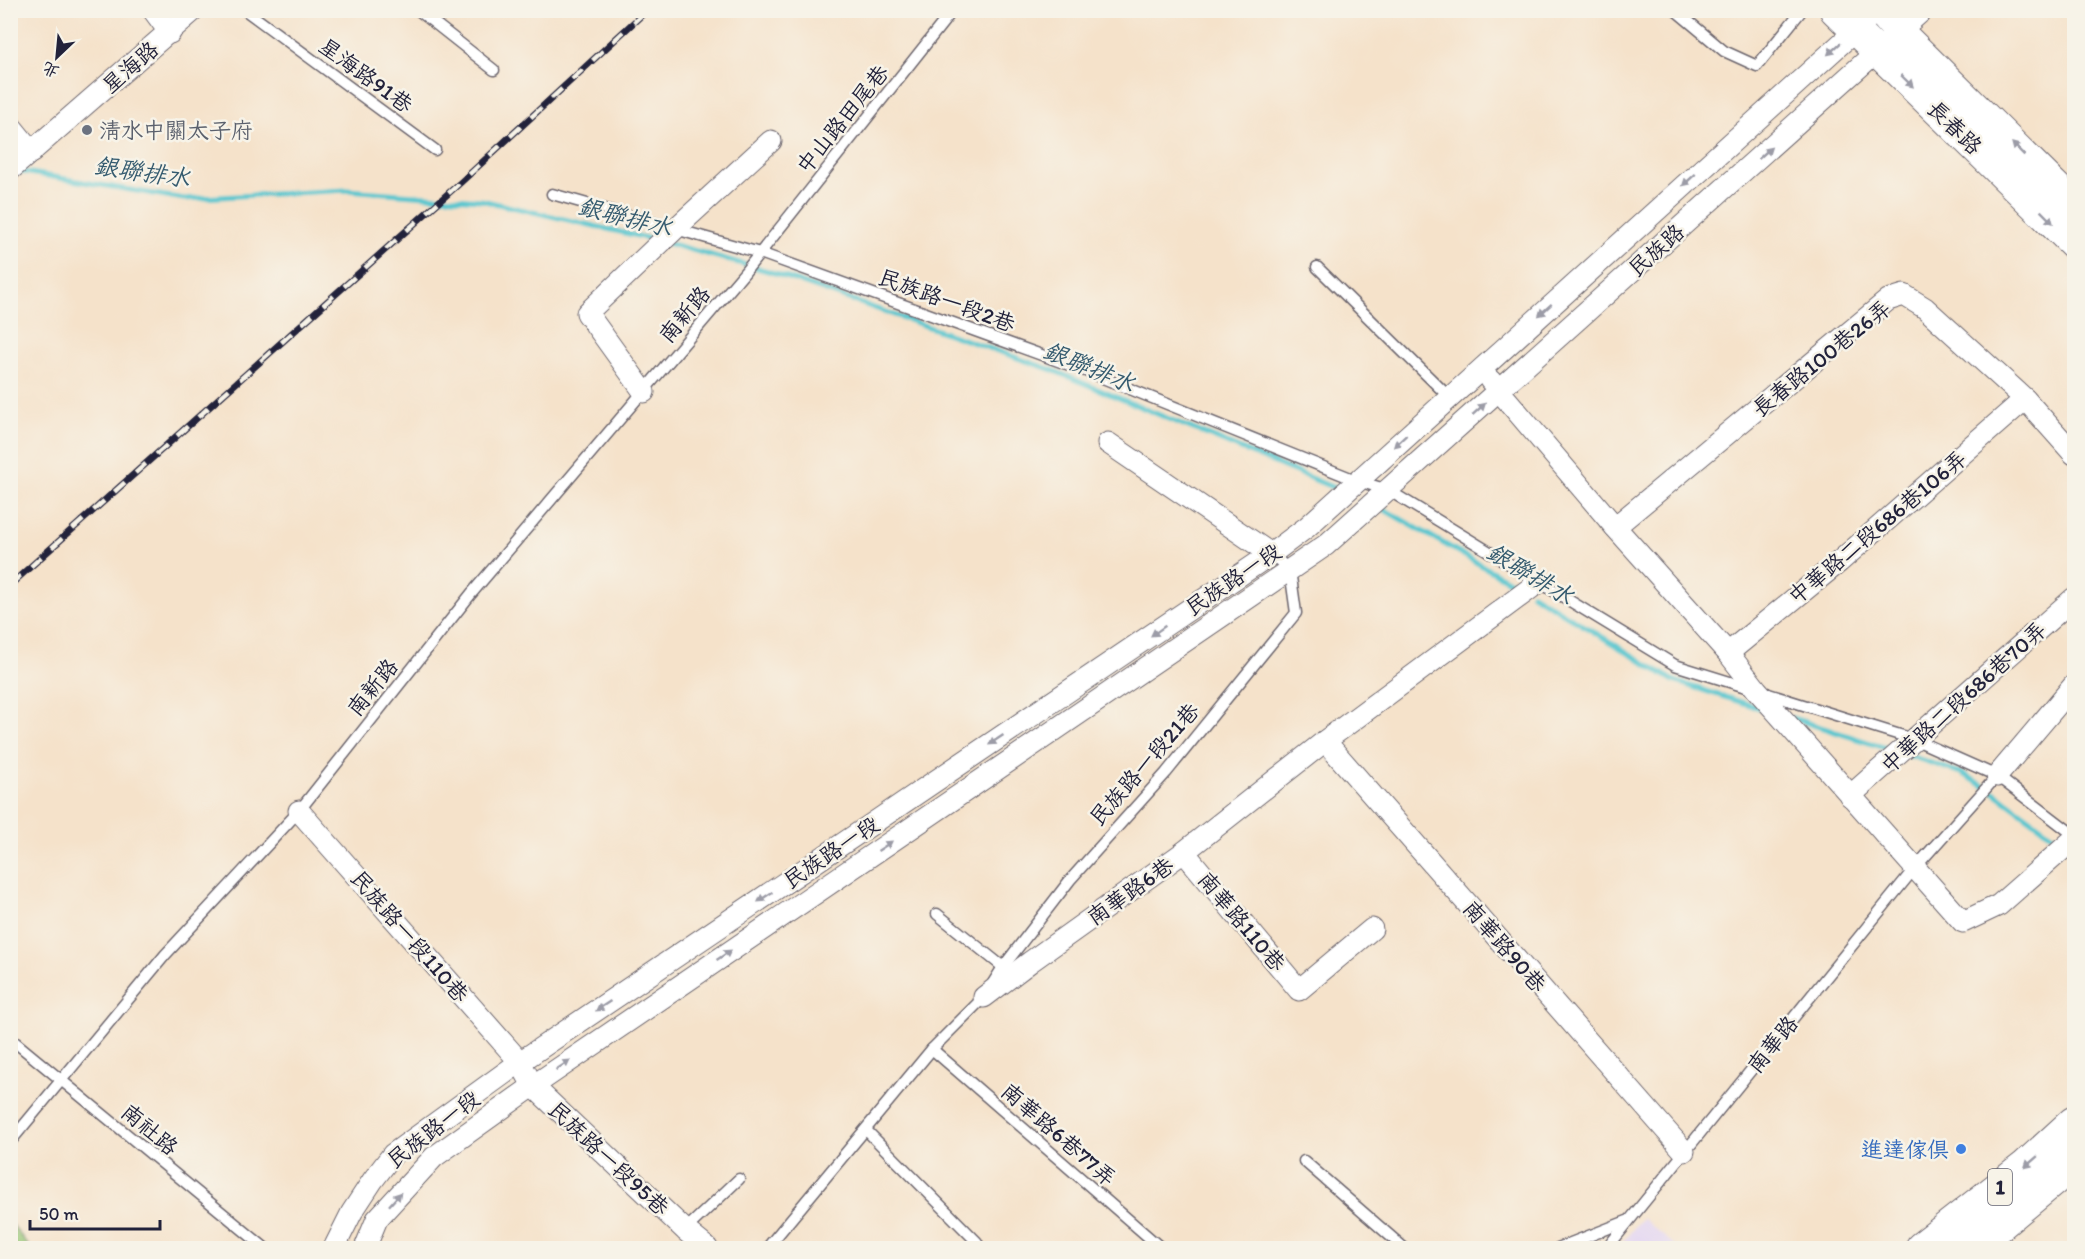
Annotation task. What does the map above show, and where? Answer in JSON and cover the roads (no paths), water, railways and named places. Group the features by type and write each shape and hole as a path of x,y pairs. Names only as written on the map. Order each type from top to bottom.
{"main road":[{"name":"1","path":"1922,1248 2027,1166 2074,1122"},
{"name":"1","path":"1971,1248 2074,1162"}],"street":[{"path":"153,10 170,33"},
{"name":"星海路","path":"10,170 194,10"},
{"name":"民族路","path":"1349,488 1480,369 1846,20 1886,18 1923,10"},
{"name":"民族路","path":"1379,499 1877,52 1886,18"},
{"name":"長春路","path":"1886,18 2074,205"},
{"name":"長春路","path":"1846,20 2074,244"},
{"path":"10,125 32,152"},
{"path":"644,392 587,313 675,228 771,141"},
{"name":"長春路100巷26弄","path":"1616,527 1888,300 1904,295 1925,308 2025,399 2074,454"},
{"path":"1480,369 1728,653 1757,690 1963,922 1999,905 2071,841"},
{"name":"中華路二段686巷106弄","path":"1728,653 1839,562 2025,399"},
{"path":"1108,443 1271,554"},
{"name":"民族路一段","path":"334,1248 352,1212 393,1154 520,1062 1271,554 1307,527 1349,488"},
{"name":"民族路一段","path":"365,1248 377,1219 434,1157 533,1086 1326,545 1379,499"},
{"name":"南華路6巷","path":"984,997 1185,852 1325,741 1531,588"},
{"name":"中華路二段686巷70弄","path":"1850,796 2074,598"},
{"path":"1135,646 1148,667"},
{"path":"1995,779 2074,685"},
{"name":"南華路90巷","path":"1325,741 1684,1151"},
{"name":"民族路一段110巷","path":"299,811 520,1062"},
{"name":"南華路110巷","path":"1185,852 1299,990 1372,929"},
{"name":"民族路一段95巷","path":"520,1062 533,1086 685,1230 707,1248"}],"lane":[{"name":"星海路91巷","path":"245,10 435,150"},
{"path":"418,10 495,70"},
{"name":"中山路田尾巷","path":"760,253 953,10"},
{"path":"1675,10 1724,51 1757,66 1802,10"},
{"name":"民族路一段2巷","path":"552,194 760,253 1083,370 1349,488 1379,499 1531,588 1675,665 1757,690 1906,748 1995,779 2071,841"},
{"name":"南新路","path":"10,1142 165,955 299,811 471,594 760,253"},
{"path":"1317,267 1449,397"},
{"path":"1271,554 1290,570"},
{"name":"民族路一段21巷","path":"984,997 1003,967 1070,880 1166,772 1296,613 1290,570"},
{"name":"南華路","path":"1607,1248 1914,869 1995,779"},
{"path":"937,914 1003,967"},
{"name":"南華路6巷","path":"767,1248 932,1049 984,997"},
{"name":"南社路","path":"10,1038 265,1248"},
{"name":"南華路6巷77弄","path":"932,1049 1161,1248"},
{"path":"867,1130 977,1242"},
{"path":"1304,1161 1404,1248"},
{"path":"685,1230 739,1179"},
{"name":"南華路","path":"1558,1248 1630,1219"}],"waterway":[{"name":"銀聯排水","path":"18,171 184,199 347,190 481,200 655,240"},
{"name":"銀聯排水","path":"667,243 768,271 1052,370 1339,490"},
{"name":"銀聯排水","path":"1378,506 1521,588"},
{"name":"銀聯排水","path":"1532,594 1674,681 1763,709"},
{"name":"銀聯排水","path":"1792,718 1892,750"},
{"name":"銀聯排水","path":"1907,755 1961,773 1991,790 2062,842"}],"railway":[{"path":"10,585 461,182 647,10"}],"place":[{"name":"清水中關太子府","path":"87,130"},
{"name":"進達傢俱","path":"1961,1149"}]}
